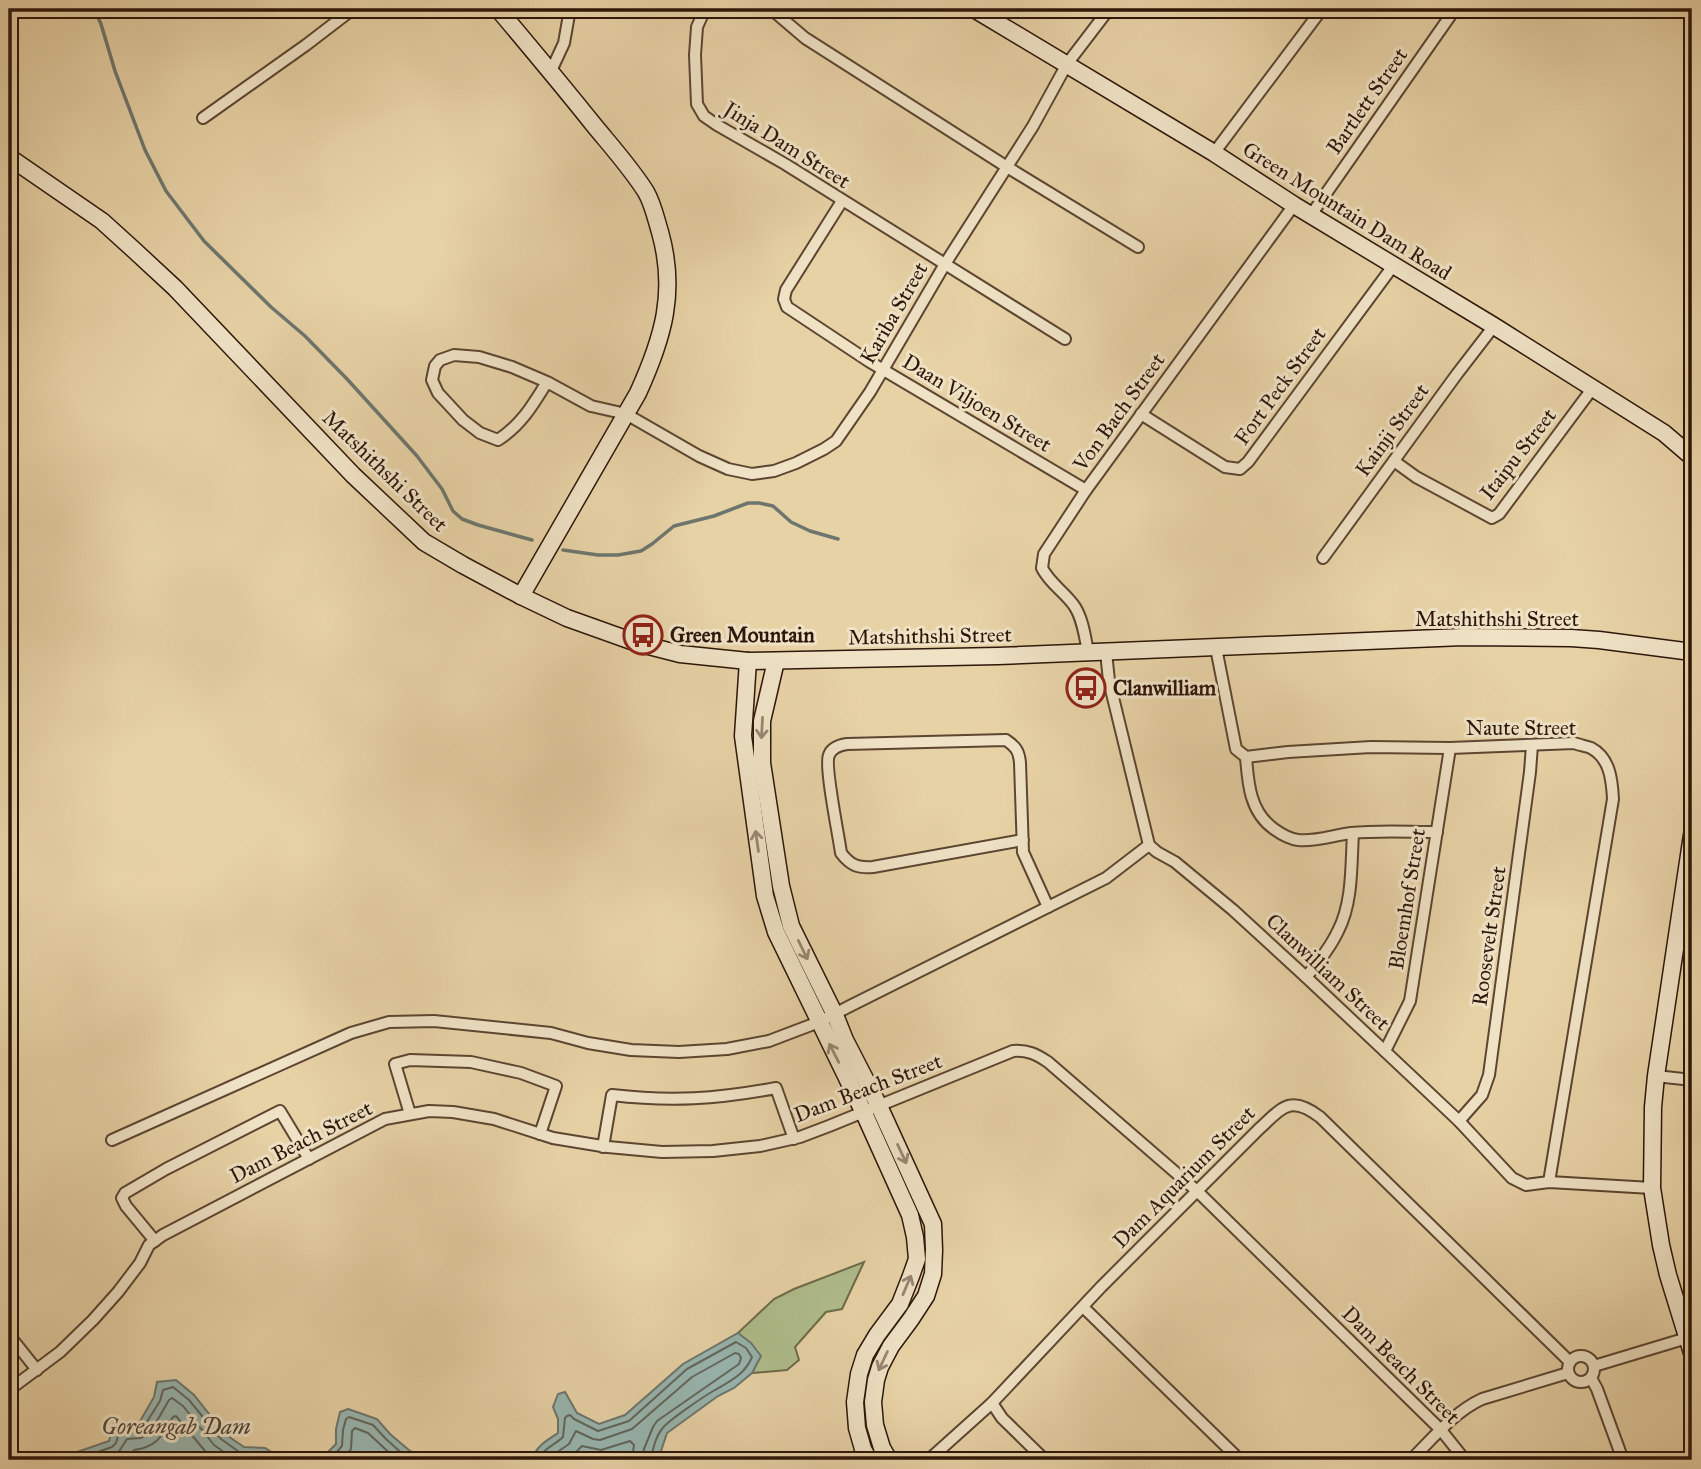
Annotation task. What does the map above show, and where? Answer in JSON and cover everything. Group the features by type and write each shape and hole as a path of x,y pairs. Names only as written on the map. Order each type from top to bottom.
{"street":[{"path":"203,118 353,9"},
{"path":"498,9 551,71 647,195 663,244 668,279 667,308 651,364 638,393 521,596"},
{"path":"551,71 564,43 570,9"},
{"name":"Jinja Dam Street","path":"705,9 697,27 695,55 697,104 704,116 1065,339"},
{"path":"771,9 804,37 1007,167 1139,247"},
{"name":"Green Mountain Dam Road","path":"974,9 1494,326 1664,433 1692,457"},
{"name":"Kariba Street","path":"547,382 523,419 498,440 480,433 463,420 438,393 432,380 435,366 440,360 454,355 479,357 547,382 591,406 626,414 699,456 728,469 752,474 774,471 812,455 835,440 849,424 884,370 945,264 1033,126 1067,64 1109,9"},
{"path":"1214,153 1322,9"},
{"name":"Bartlett Street","path":"1311,215 1455,9"},
{"name":"Matshithshi Street","path":"9,157 102,221 175,288 353,475 424,542 521,596 567,618 636,643 680,654 748,661 998,656 1463,637 1571,638 1692,652"},
{"name":"Daan Viljoen Street","path":"842,201 786,290 784,299 787,307 870,362 1086,491"},
{"name":"Von Bach Street","path":"1088,652 1075,607 1042,568 1044,554 1141,414 1294,205"},
{"name":"Fort Peck Street","path":"1141,414 1225,467 1240,469 1248,462 1393,266"},
{"name":"Kainji Street","path":"1323,558 1494,326"},
{"name":"Itaipu Street","path":"1394,461 1416,477 1492,518 1499,514 1592,389"},
{"path":"1216,648 1236,749 1246,757 1248,784 1256,809 1266,823 1294,840 1353,833 1437,832"},
{"path":"112,1140 351,1032 389,1023 447,1022 551,1033 631,1050 679,1052 727,1049 769,1041 819,1023 1106,878 1149,845 1109,681 1106,652"},
{"path":"748,661 743,736 765,895 776,932 819,1023 872,1109 933,1224 933,1274 926,1296 891,1346 876,1380 873,1402 875,1424 882,1448 889,1460"},
{"path":"776,661 762,721 762,763 780,886 791,926 835,1015 872,1109 910,1215 915,1237 917,1259 900,1304 865,1355 859,1374 855,1402 857,1428 869,1460"},
{"path":"1023,840 873,867 855,867 841,853 828,756 833,749 847,744 1006,740 1020,753 1023,840 1023,852 1048,907"},
{"name":"Naute Street","path":"1246,757 1371,747 1450,748 1574,743 1593,749 1607,764 1612,780 1613,799 1549,1182"},
{"name":"Roosevelt Street","path":"1459,1121 1482,1096 1489,1075 1532,745"},
{"name":"Bloemhof Street","path":"1385,1051 1410,1001 1450,748"},
{"path":"1306,977 1339,930 1346,910 1353,833"},
{"path":"1594,1366 1690,1346 1668,1275 1652,1188 1656,1076 1692,835"},
{"name":"Clanwilliam Street","path":"1149,845 1175,862 1306,977 1459,1121 1512,1178 1526,1185 1549,1182 1652,1188"},
{"name":"Dam Beach Street","path":"155,1241 385,1119 429,1111 453,1112 494,1119 553,1138 603,1147 662,1152 713,1151 760,1146 794,1139 1013,1051 1024,1051 1036,1054 1048,1062 1197,1191 1441,1430 1465,1460"},
{"path":"410,1114 395,1064 410,1060 471,1062 521,1073 556,1086 540,1134"},
{"path":"1656,1076 1692,1080"},
{"path":"603,1147 612,1096 695,1100 776,1088 794,1139"},
{"name":"Dam Aquarium Street","path":"926,1460 992,1403 1259,1129 1283,1108 1296,1104 1308,1108 1330,1126 1569,1367"},
{"path":"9,1390 60,1352 93,1321 118,1292 149,1245 155,1241 126,1206 122,1198 125,1192 280,1111 309,1159"},
{"path":"1083,1307 1240,1460"},
{"path":"9,1335 37,1370"},
{"path":"1411,1460 1459,1412 1482,1399 1569,1367 1577,1356 1590,1358 1594,1375 1579,1382 1571,1378 1569,1367"},
{"path":"1591,1378 1623,1460"},
{"path":"992,1403 1002,1418 1045,1460"}],"green space":[{"path":"864,1262 842,1309 826,1312 795,1347 799,1360 787,1370 752,1373 760,1356 738,1333 774,1299"}],"water":[{"path":"738,1333 751,1343 761,1356 752,1373 667,1433 658,1460 532,1460 539,1448 558,1433 558,1419 553,1407 558,1394 565,1392 577,1413 599,1424 625,1415 683,1364"},
{"name":"Goreangab Dam","path":"176,1380 194,1395 225,1434 244,1447 265,1448 284,1460 67,1460 71,1454 109,1441 114,1423 139,1423 154,1397 157,1382"},
{"path":"348,1409 377,1419 410,1451 428,1460 316,1460 336,1444 340,1412"}],"waterway":[{"path":"94,9 145,150 166,191 204,241 347,379 417,456 442,489 453,511 462,519 478,525 532,540"},
{"path":"563,550 598,555 641,551 674,526 714,516 748,503 773,506 791,522 838,539"}],"place":[{"name":"Green Mountain","path":"643,635"},
{"name":"Clanwilliam","path":"1086,688"}]}
